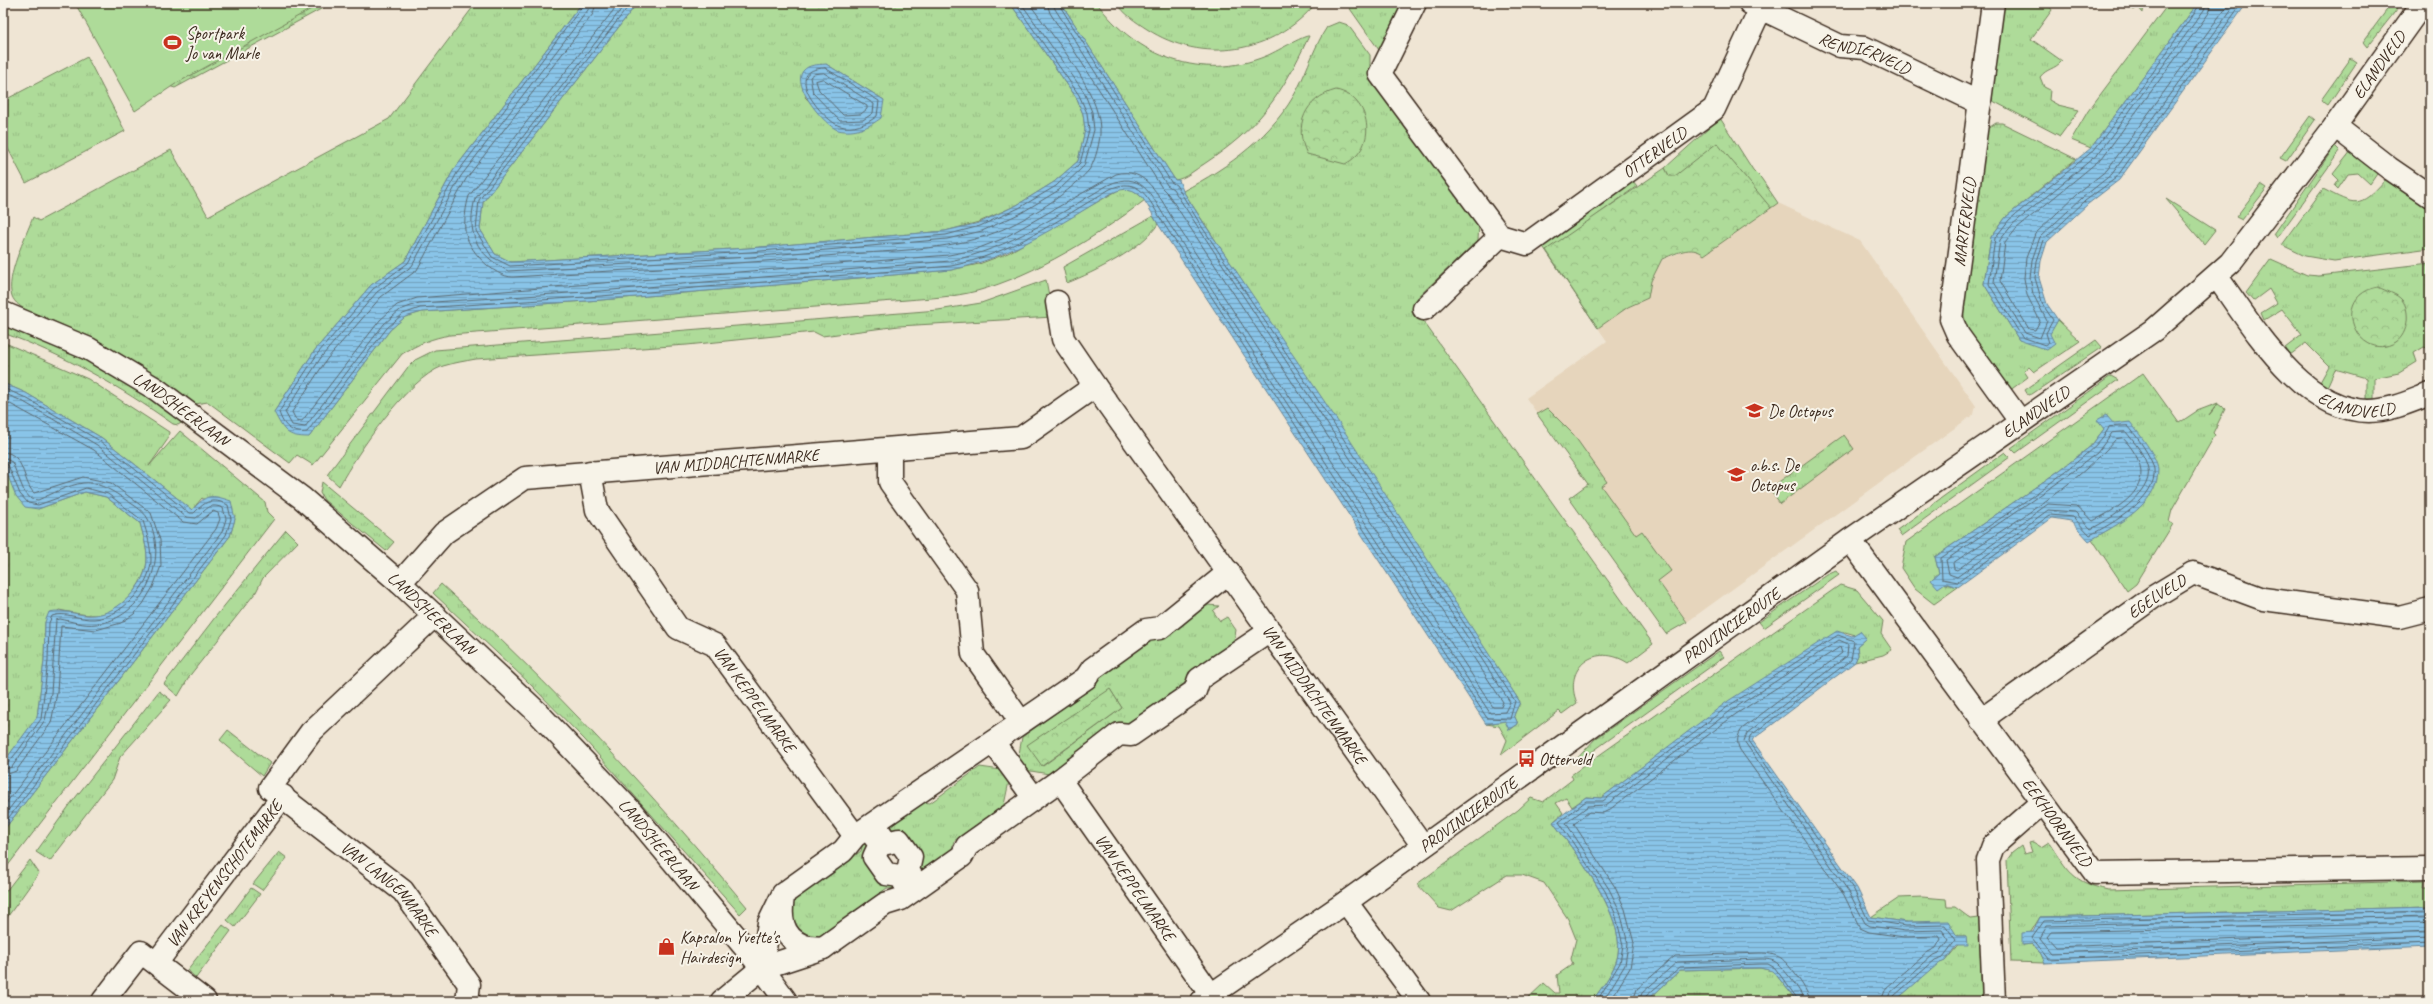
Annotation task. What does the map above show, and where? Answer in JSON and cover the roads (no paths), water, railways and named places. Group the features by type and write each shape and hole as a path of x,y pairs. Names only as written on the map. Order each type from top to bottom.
{"street":[{"path":"1414,3 1380,74 1500,236 1424,309"},
{"name":"MARTERVELD","path":"1993,3 1951,319 1958,336 2020,421"},
{"name":"ELANDVELD","path":"1850,540 2020,421 2154,330 2217,277 2250,238 2334,126 2423,3"},
{"name":"OTTERVELD","path":"1500,236 1527,244 1714,109 1756,6"},
{"name":"RENDIERVELD","path":"1756,6 1840,46 1865,48 1980,103"},
{"path":"2334,126 2389,168 2430,196"},
{"name":"ELANDVELD","path":"2217,277 2285,368 2308,388 2340,405 2368,411 2388,409 2430,394"},
{"name":"VAN MIDDACHTENMARKE","path":"1057,302 1063,339 1423,846"},
{"name":"LANDSHEERLAAN","path":"3,313 89,349 156,389 302,498 400,583 538,713 632,812 762,968 786,1001"},
{"name":"VAN MIDDACHTENMARKE","path":"400,583 444,533 525,478 1021,438 1095,386"},
{"path":"890,449 890,482 967,590 973,654 1021,722"},
{"name":"VAN KEPPELMARKE","path":"590,472 597,510 678,628 715,645 855,836"},
{"name":"EEKHOORNVELD","path":"1850,540 2042,803 2095,873 2430,868"},
{"name":"PROVINCIEROUTE","path":"1206,998 1346,902 1850,540"},
{"path":"762,968 769,923 783,894 843,851 855,836 1086,678 1092,669 1146,630 1160,628 1229,572"},
{"name":"EGELVELD","path":"1981,720 2155,596 2193,573 2263,599 2399,617 2430,609"},
{"name":"VAN KREYENSCHOTEMARKE","path":"156,962 283,796 270,788 312,732 435,615"},
{"path":"722,1001 762,968 823,948 885,904 901,899 962,856 967,846 1060,780 1119,734 1131,735 1195,691 1199,679 1270,631"},
{"path":"993,742 1034,798"},
{"name":"VAN KEPPELMARKE","path":"1060,780 1206,998"},
{"name":"VAN LANGENMARKE","path":"283,796 403,891 469,984 467,1001"},
{"path":"1994,1001 1988,860 1993,846 2042,803"},
{"path":"783,894 780,914 785,930 802,945 823,948"},
{"path":"1346,902 1419,1001"},
{"path":"102,1001 141,952 205,1001"}],"water":[{"path":"582,3 635,3 635,6 483,202 480,229 495,254 511,262 749,248 945,231 979,223 1017,205 1054,182 1078,161 1085,130 1083,114 1076,97 1010,3 1061,3 1175,180 1179,180 1183,191 1205,225 1339,423 1520,702 1514,715 1518,724 1509,730 1505,721 1486,724 1141,196 1129,190 1121,190 1112,193 1054,228 1015,249 973,265 951,270 601,300 422,312 405,317 390,330 309,437 295,436 287,432 280,424 274,412 315,350 371,285 405,261 453,171"},
{"path":"2198,3 2247,3 2119,180 2088,204 2047,242 2041,261 2039,278 2047,304 2058,320 2050,334 2055,344 2047,350 2019,340 1984,284 1991,237 2006,217 2091,148"},
{"path":"826,64 884,100 881,118 867,127 850,131 838,130 825,121 805,95 801,77 803,71 808,67"},
{"path":"3,383 26,393 102,438 192,510 205,498 218,497 231,501 235,519 230,536 3,831 3,763 37,717 44,661 45,622 49,612 61,611 83,615 95,615 113,609 130,596 137,587 146,569 147,559 146,546 140,523 106,497 85,492 38,509 25,507 16,496 3,464"},
{"path":"2106,415 2114,424 2130,422 2147,444 2157,464 2158,469 2156,482 2144,503 2123,521 2089,541 2071,521 2052,518 1958,587 1945,583 1938,588 1931,580 1939,573 1935,557 2060,470 2091,446 2104,429 2097,420"},
{"path":"1837,631 1852,636 1860,631 1866,638 1857,646 1858,655 1855,662 1752,740 1857,888 1871,917 1906,922 1948,921 1957,936 1966,936 1967,946 1956,946 1945,961 1938,964 1895,1001 1797,1001 1773,971 1760,968 1680,970 1647,1001 1592,1001 1609,977 1616,962 1619,945 1616,927 1598,888 1587,869 1553,822 1586,797 1601,798 1728,701"},
{"path":"2430,907 2430,946 2045,963 2041,954 2033,944 2022,945 2022,933 2033,932 2040,917"}],"place":[{"name":"Sportpark Jo van Marle","path":"173,43"},
{"name":"De Octopus","path":"1755,411"},
{"name":"o.b.s. De Octopus","path":"1737,475"},
{"name":"Otterveld","path":"1526,759"},
{"name":"Kapsalon Yvette's Hairdesign","path":"667,947"}]}
